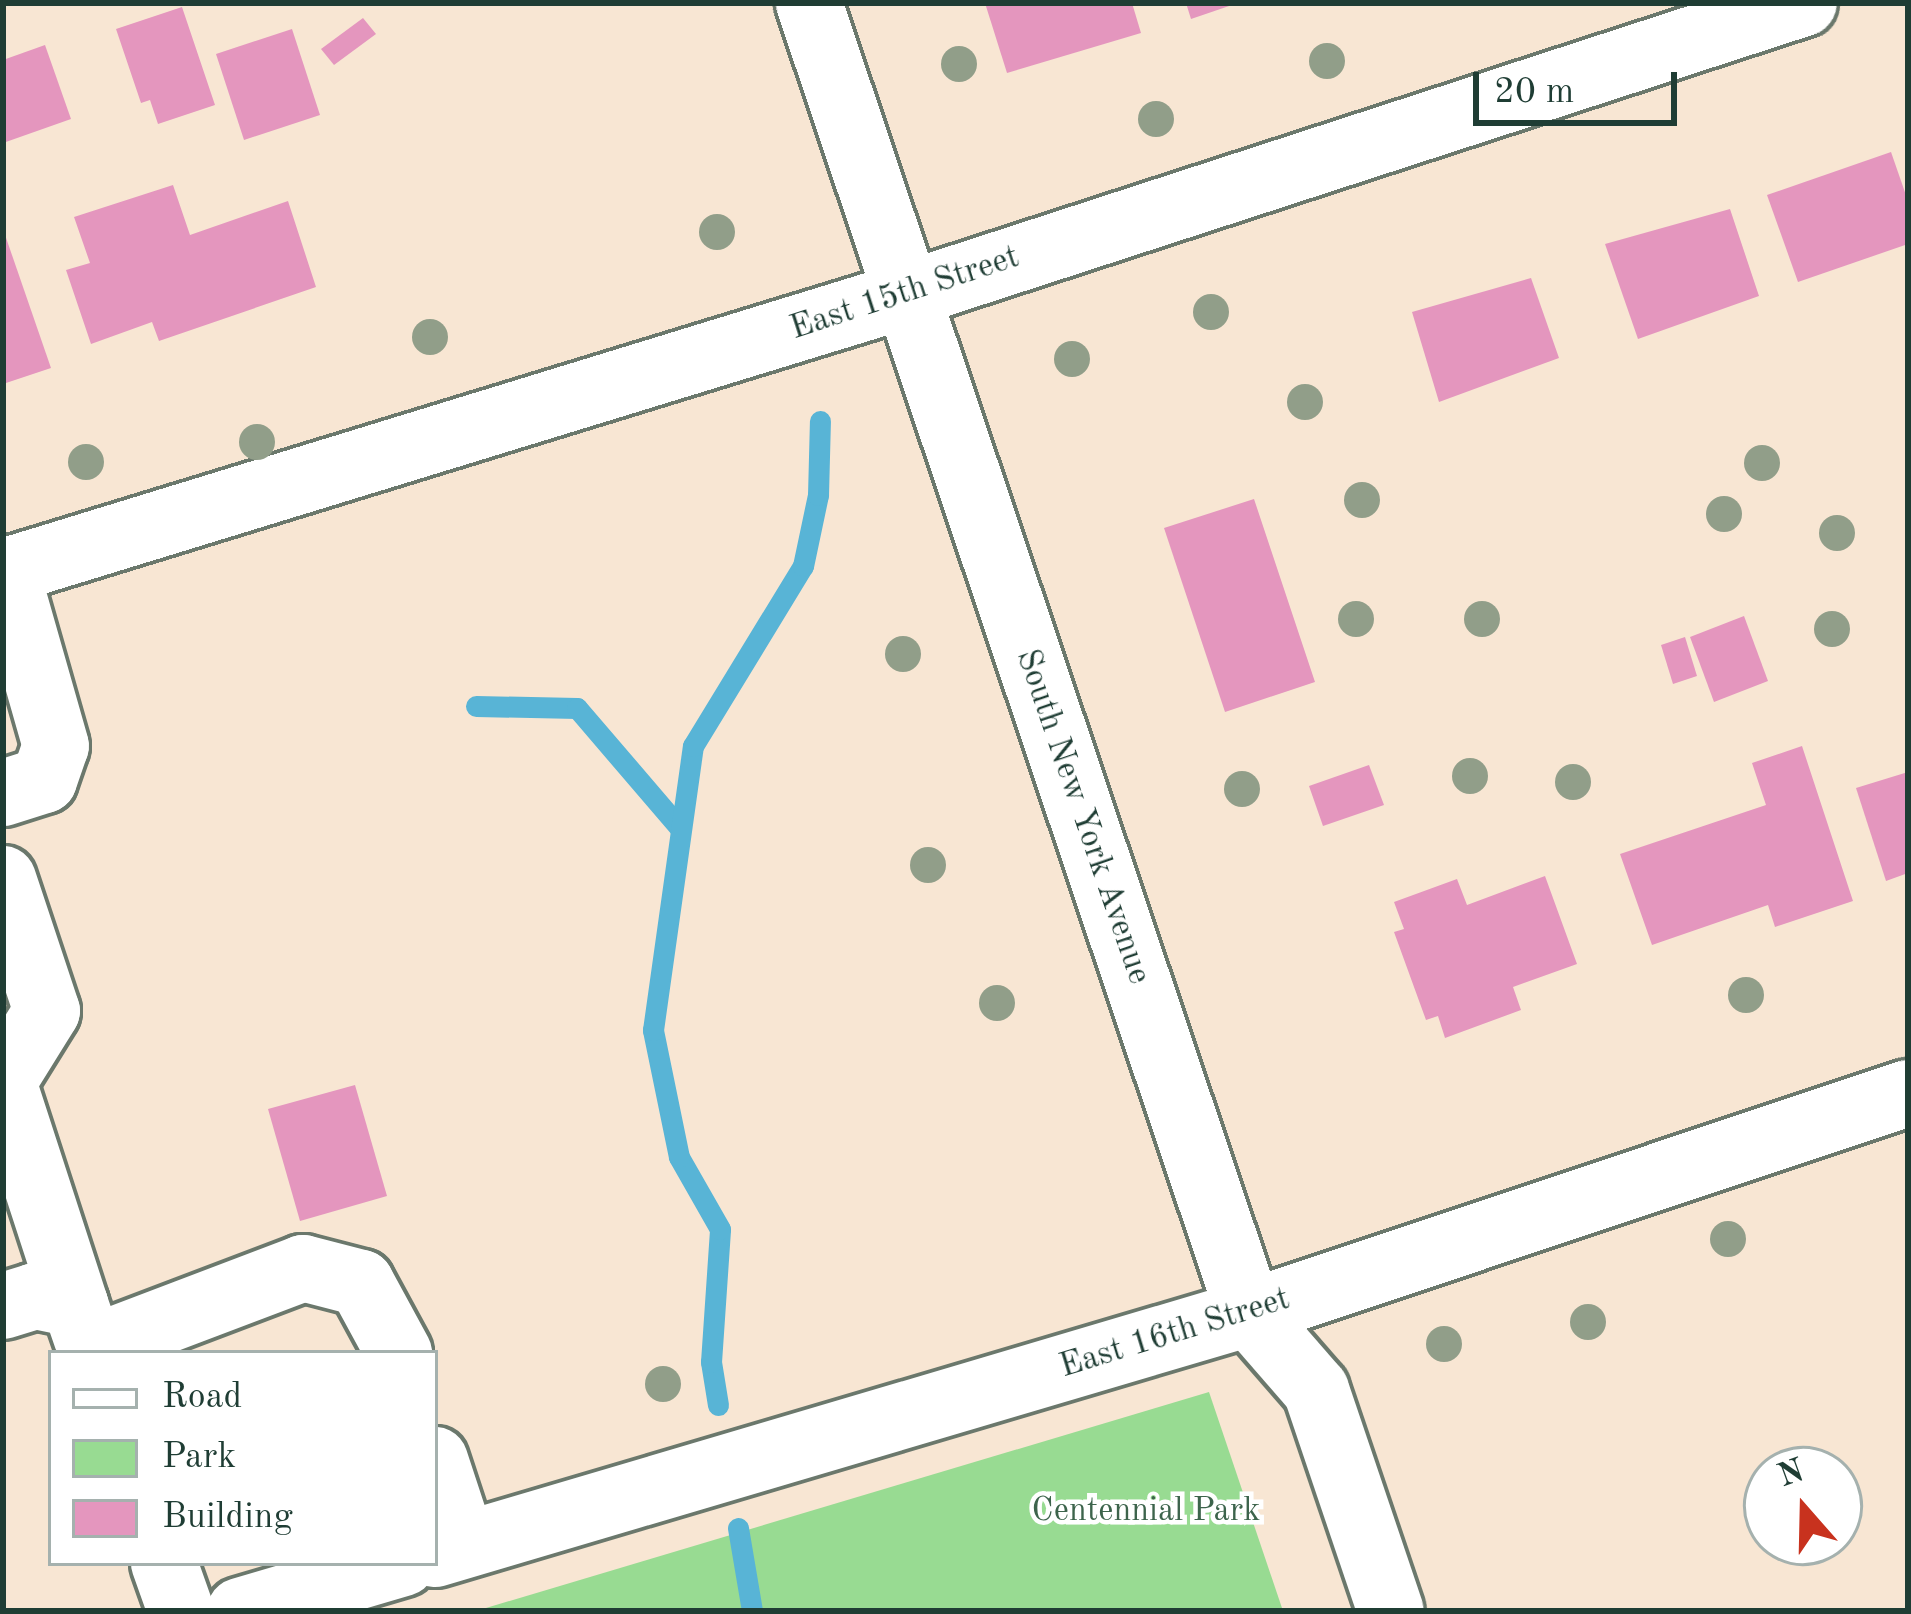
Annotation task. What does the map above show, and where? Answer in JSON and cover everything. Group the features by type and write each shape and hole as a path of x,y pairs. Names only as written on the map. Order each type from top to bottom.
{"street":[{"name":"South New York Avenue","path":"809,3 1249,1313 1316,1390 1391,1611"},
{"name":"East 15th Street","path":"5,572 906,295 1804,3"},
{"path":"3,793 44,780 56,746 5,572"},
{"path":"3,879 47,1011 3,1082 86,1335"},
{"name":"East 16th Street","path":"438,1553 1249,1313 1908,1093"},
{"path":"86,1335 303,1268 361,1283 397,1350"},
{"path":"3,1306 35,1296 86,1335"},
{"path":"165,1566 181,1611"},
{"name":"East 16th Street","path":"240,1611 393,1566"}],"green space":[{"name":"Centennial Park","path":"1209,1392 1283,1611 476,1611"}],"building":[{"path":"985,3 1132,3 1141,33 1007,73"},
{"path":"1186,3 1235,3 1235,4 1191,19"},
{"path":"182,7 215,105 158,124 150,100 141,103 116,29"},
{"path":"363,18 376,34 334,65 321,49"},
{"path":"292,29 320,115 244,140 216,54"},
{"path":"45,45 71,119 3,143 3,60"},
{"path":"1891,152 1908,201 1908,244 1798,282 1767,195"},
{"path":"173,185 190,235 288,201 316,287 159,341 152,322 91,344 66,270 90,263 74,217"},
{"path":"1730,209 1759,296 1638,339 1605,244"},
{"path":"3,229 51,368 3,384"},
{"path":"1531,278 1559,358 1439,402 1412,312"},
{"path":"1254,499 1315,682 1225,712 1164,528"},
{"path":"1744,616 1768,681 1714,702 1690,637"},
{"path":"1685,637 1697,676 1673,684 1661,645"},
{"path":"1802,746 1853,901 1775,927 1768,905 1652,945 1620,854 1766,805 1752,763"},
{"path":"1369,765 1384,805 1323,826 1309,786"},
{"path":"1908,772 1908,873 1886,881 1856,788"},
{"path":"1545,876 1577,964 1513,987 1521,1010 1445,1038 1438,1016 1426,1020 1394,932 1404,929 1394,902 1457,879 1467,905"},
{"path":"355,1085 387,1196 300,1221 268,1109"}],"waterway":[{"path":"718,1405 711,1362 720,1229 679,1157 653,1030 693,746 803,566 818,495 820,421"},
{"path":"476,706 577,708 680,828"},
{"path":"738,1528 752,1611"}]}
